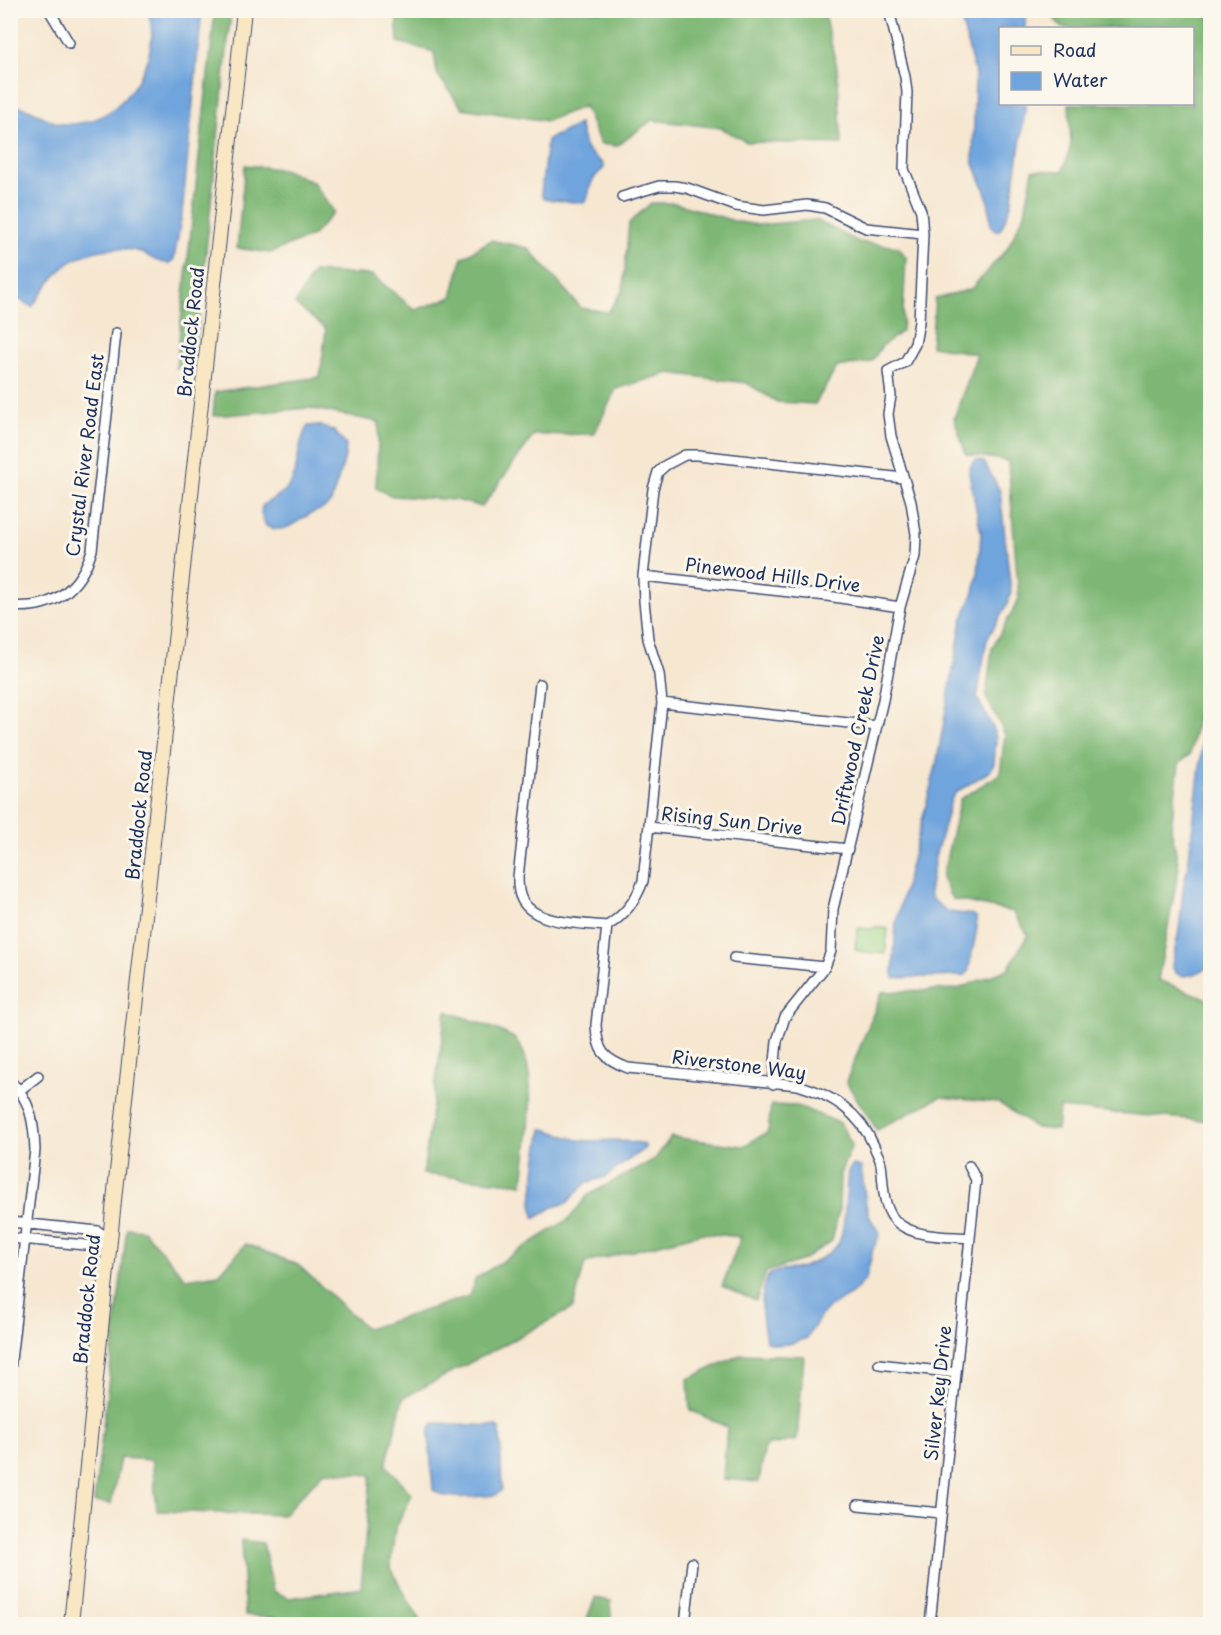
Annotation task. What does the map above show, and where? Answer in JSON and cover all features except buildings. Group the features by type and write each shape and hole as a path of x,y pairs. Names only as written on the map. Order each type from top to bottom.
{"street":[{"path":"50,10 69,43"},
{"name":"Braddock Road","path":"71,1624 110,1240 244,10"},
{"path":"622,197 659,186 674,186 687,188 736,206 764,210 807,205 825,208 866,228 922,234 921,211 904,169 907,92 889,10"},
{"name":"Driftwood Creek Drive","path":"773,1084 777,1041 785,1017 825,968 831,951 832,909 877,726 900,607 915,556 916,534 912,512 888,414 891,396 888,371 905,362 915,344 919,322 922,234"},
{"name":"Crystal River Road East","path":"10,606 36,606 59,598 80,579 88,565 93,550 116,333"},
{"path":"667,452 673,460"},
{"path":"540,684 518,877 519,893 523,902 533,913 548,919 607,926 618,919 637,898 643,881 662,703 659,674 648,639 643,576 653,489 658,472 673,460 685,455 698,455 903,478"},
{"name":"Pinewood Hills Drive","path":"643,576 827,596 900,607"},
{"path":"662,703 877,726"},
{"name":"Rising Sun Drive","path":"649,827 848,849"},
{"path":"512,907 523,902"},
{"path":"591,1057 602,1053 596,1040 596,1025 607,926"},
{"path":"734,958 825,968"},
{"name":"Riverstone Way","path":"602,1053 614,1063 628,1068 798,1085 820,1092 848,1109 868,1132 880,1161 883,1193 888,1210 898,1223 924,1234 970,1238"},
{"path":"20,1090 38,1076"},
{"path":"10,1081 20,1090 29,1107 34,1126 35,1150 10,1369"},
{"name":"Silver Key Drive","path":"930,1624 976,1180 969,1166"},
{"path":"10,1222 98,1231 110,1240 96,1246 10,1238"},
{"path":"879,1364 956,1373"},
{"path":"858,1505 941,1513"},
{"path":"685,1624 692,1563"}],"green space":[{"path":"215,11 231,11 194,366 176,368"},
{"path":"396,11 823,11 837,67 842,144 747,142 721,128 652,120 617,146 600,144 584,106 547,121 462,108 437,74 434,52 398,42"},
{"path":"1048,11 1210,11 1210,653 1190,754 1179,764 1171,828 1179,868 1158,980 1210,1000 1210,1121 1059,1108 1057,1130 1036,1128 999,1103 940,1097 877,1130 846,1082 882,992 958,989 1008,969 1028,935 1013,912 952,899 942,878 960,799 1000,774 1005,734 986,697 992,648 1019,599 1008,461 966,454 954,418 977,354 931,346 935,299 971,289 1007,249 1025,213 1033,170 1063,171 1071,145 1069,105 1194,105 1194,27 1061,27"},
{"path":"245,165 286,170 313,182 334,212 312,236 270,253 237,248"},
{"path":"651,203 675,203 734,221 758,225 816,220 859,242 898,247 906,257 902,331 882,346 871,362 837,367 815,404 777,402 747,383 669,373 616,389 594,434 534,435 482,507 456,500 392,496 376,488 379,422 309,408 213,416 215,392 320,377 326,329 295,304 313,272 372,275 415,310 452,297 462,258 491,240 528,248 581,308 608,312 623,290 629,223"},
{"path":"875,927 888,929 885,954 857,951 855,948 858,928 872,929"},
{"path":"446,1011 511,1036 523,1052 528,1068 530,1108 523,1184 423,1174"},
{"path":"771,1105 797,1106 840,1123 852,1145 840,1174 839,1211 832,1241 803,1260 766,1272 756,1301 722,1286 741,1237 703,1233 585,1263 573,1308 403,1398 386,1465 412,1495 395,1529 390,1568 422,1624 297,1624 297,1619 245,1615 241,1540 263,1543 273,1591 289,1598 361,1588 371,1475 325,1471 283,1515 157,1511 152,1460 120,1458 111,1504 94,1502 127,1228 143,1230 186,1279 219,1274 246,1244 298,1265 367,1329 469,1296 476,1278 569,1219 588,1195 655,1159 671,1137 744,1146 768,1132"},
{"path":"742,1354 804,1356 797,1440 765,1446 759,1482 723,1479 727,1427 690,1410 688,1379"},
{"path":"595,1598 611,1601 611,1624 585,1624"}],"water":[{"path":"147,11 202,11 182,214 174,259 170,263 162,262 129,249 107,249 84,255 65,266 57,274 32,307 11,295 10,128 13,109 16,106 23,107 53,121 66,124 89,121 110,111 130,92 145,67 151,38 151,24"},
{"path":"959,11 1024,11 1025,27 999,27 999,105 1026,105 1011,205 1001,229 996,231 991,226 988,199 973,161 975,74"},
{"path":"579,124 586,149 603,164 604,168 593,179 584,203 544,199 541,194 547,140"},
{"path":"318,425 334,431 346,445 345,457 331,502 324,508 284,528 266,526 261,514 262,506 289,486 295,472 304,433 308,426"},
{"path":"976,460 984,462 1000,491 1011,592 1008,603 987,639 977,698 994,729 996,740 994,764 990,771 955,793 951,800 935,857 929,893 932,899 948,912 974,915 977,928 968,973 962,976 894,978 896,922 936,766 962,620 974,592 978,574 981,533 969,473 972,463"},
{"path":"1210,710 1210,952 1205,969 1186,976 1177,974 1172,965 1188,866 1203,740"},
{"path":"542,1129 579,1140 638,1142 645,1144 645,1148 605,1177 586,1183 567,1203 553,1207 536,1218 532,1202"},
{"path":"853,1165 861,1167 869,1216 880,1234 873,1249 866,1279 852,1294 830,1306 807,1338 792,1343 770,1343 766,1341 762,1316 763,1292 768,1276 776,1272 803,1267 827,1255 835,1248 841,1238 848,1171"},
{"path":"435,1423 496,1426 500,1430 502,1490 496,1495 455,1497 433,1490 429,1435 431,1426"}]}
